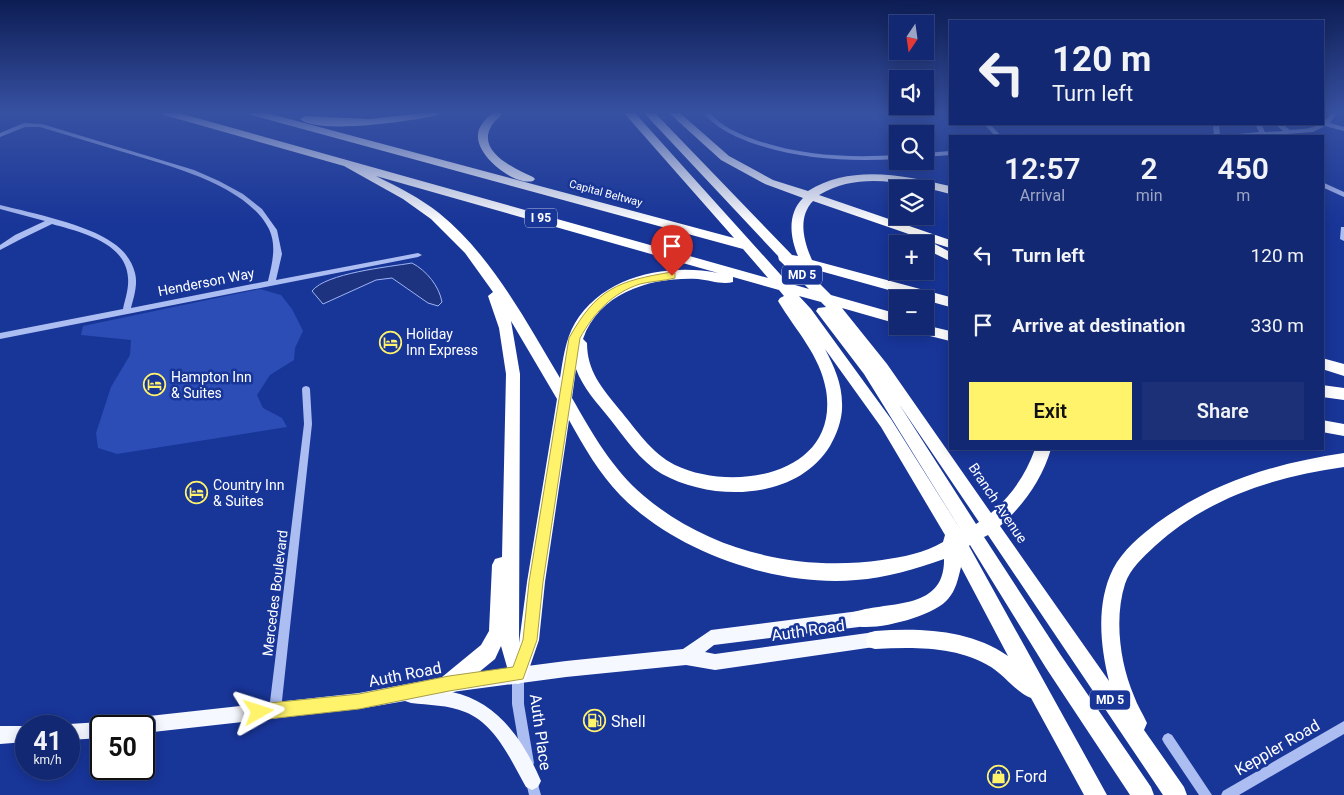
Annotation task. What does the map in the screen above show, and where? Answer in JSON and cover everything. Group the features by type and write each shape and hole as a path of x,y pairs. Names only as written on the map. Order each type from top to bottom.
{"highway":[{"name":"I 95","path":"299,150 738,278"},
{"name":"Capital Beltway","path":"392,150 949,302"},
{"path":"487,150 504,168 524,178 702,234"},
{"path":"658,150 688,178"},
{"name":"MD 5","path":"663,150 806,312 833,346 886,423 951,530 1046,707 1096,795"},
{"name":"Branch Avenue","path":"684,150 832,305 882,368 1176,795"},
{"path":"716,150 748,172 794,192 949,244"},
{"path":"348,164 425,208 454,233 477,258 492,279 577,421 614,478 638,502 665,522 698,541 728,554 795,569 829,572 890,568 918,562 945,552 972,537 996,520 1015,501 1032,477 1043,450"},
{"path":"913,414 864,336 810,269 800,250 796,237 797,217 805,201 814,194 824,187 848,180 862,178 891,179 949,190"},
{"path":"717,186 833,323 869,370 1049,654 1143,795"},
{"path":"834,206 904,234 949,256"},
{"path":"589,314 583,327 580,348 580,358 588,378 641,447 655,461 686,477 705,484 723,486 739,487 757,484 777,479 793,471 810,460 822,447 829,434 835,405 833,391 819,351 812,338 731,227"},
{"path":"833,270 949,296"},
{"path":"518,674 530,640 536,582 572,349 580,326 589,314 611,293 625,286 652,278 706,276 738,278 889,320"},
{"path":"492,279 506,328 513,374 510,644 518,674"},
{"path":"871,314 889,317"},
{"path":"934,329 949,335"},
{"path":"934,331 949,335"},
{"path":"1324,364 1344,370"},
{"path":"1324,391 1344,394"},
{"path":"1324,426 1344,430"},
{"path":"1181,795 1126,706 1118,682 1110,632 1111,605 1116,583 1130,557 1180,515 1212,496 1247,481 1281,470 1344,460"},
{"path":"449,684 488,652 498,632 502,544 512,518"},
{"path":"859,619 906,613 929,604 944,592 952,575 954,555 951,530"},
{"path":"875,640 903,638 948,641 983,652 1005,664 1025,682 1046,707"}],"main road":[{"name":"Auth Road","path":"686,656 711,638 859,619"},
{"name":"Auth Road","path":"155,723 359,702 449,684 518,674 686,656 715,662 875,640"},
{"path":"404,694 471,705 491,718 510,743 533,788"},
{"path":"0,735 15,734"}],"street":[{"path":"122,150 193,172 235,190 254,204 273,230 277,247 277,264 272,282"},
{"path":"782,150 801,156 855,159 889,157"},
{"path":"934,154 949,153"},
{"path":"1324,185 1344,195"},
{"path":"0,207 52,221 101,238 114,246 131,272 127,310"},
{"path":"0,248 18,236 52,221"},
{"path":"1344,229 1344,239"},
{"name":"Henderson Way","path":"0,336 418,255"},
{"name":"Mercedes Boulevard","path":"275,710 308,424 306,389"},
{"name":"Auth Place","path":"518,674 518,704 533,788"},
{"name":"Keppler Road","path":"1227,795 1344,727"},
{"path":"1168,740 1206,795"}],"shaded area":[{"path":"412,263 423,270 432,280 442,302 438,306 428,303 392,278 376,280 323,304 312,291 319,285 343,275"},
{"path":"260,289 281,295 292,309 303,331 295,348 294,360 270,375 257,395 263,408 282,418 287,427 117,454 98,448 96,433 111,387 130,355 131,340 81,335 83,326"}],"place":[{"name":"Holiday Inn Express","path":"390,342"},
{"name":"Hampton Inn & Suites","path":"155,385"},
{"name":"Country Inn & Suites","path":"197,493"},
{"name":"Shell","path":"595,721"},
{"name":"Ford","path":"999,776"}],"route":[{"path":"259,712 359,702 449,684 518,674 530,640 536,582 574,338 589,314 611,293 638,281 672,276"}]}
